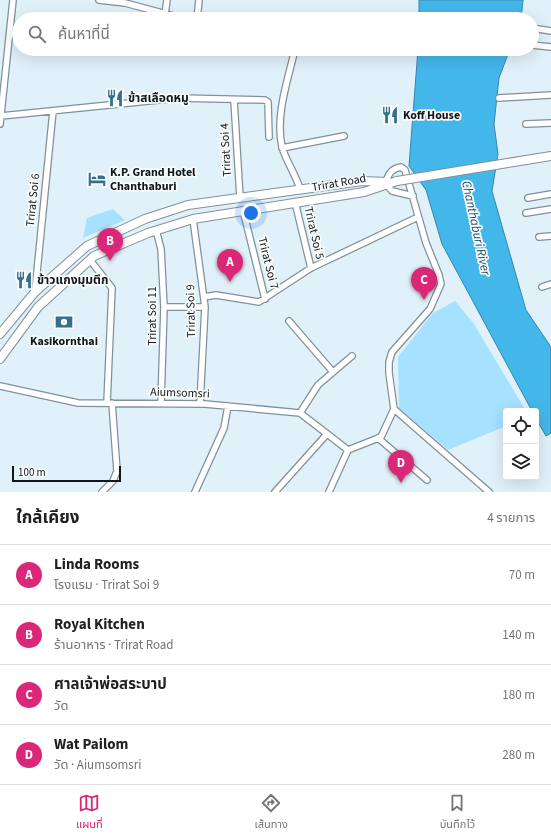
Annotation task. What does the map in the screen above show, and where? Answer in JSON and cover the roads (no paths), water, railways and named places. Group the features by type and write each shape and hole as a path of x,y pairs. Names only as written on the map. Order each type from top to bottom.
{"main road":[{"name":"Trirat Road","path":"0,334 35,292 87,246 145,219 188,205 362,181 390,182 551,156"},
{"name":"Trirat Road","path":"0,359 38,307 94,256 156,230 193,218 364,192 390,182"}],"street":[{"path":"0,124 3,66 13,0"},
{"path":"101,0 125,3 158,12"},
{"path":"165,12 167,0"},
{"path":"198,12 199,0"},
{"path":"539,29 551,31"},
{"path":"539,46 551,47"},
{"path":"293,56 280,119 282,148 300,190"},
{"path":"498,98 551,95"},
{"path":"1,116 178,98 267,100 269,137"},
{"name":"Trirat Soi 4","path":"234,100 240,198"},
{"name":"Trirat Soi 6","path":"35,292 53,111"},
{"path":"526,124 551,122"},
{"path":"282,148 344,136"},
{"path":"329,492 348,450 381,437 394,409 389,373 389,362 392,352 430,309 441,284 418,217 413,196 403,168 399,167 392,171 390,182 392,191 413,196"},
{"path":"528,198 551,194"},
{"name":"Trirat Soi 5","path":"296,202 311,268"},
{"path":"526,213 551,209"},
{"name":"Trirat Soi 7","path":"243,210 265,299"},
{"path":"204,297 216,295 259,302 311,268 418,217"},
{"name":"Trirat Soi 9","path":"193,218 205,307 200,404"},
{"name":"Trirat Soi 11","path":"156,230 161,249 164,307 161,403"},
{"path":"539,237 551,236"},
{"path":"90,260 112,288 110,403 118,471 113,481 102,492"},
{"path":"542,287 551,284"},
{"path":"164,307 205,307"},
{"path":"289,321 334,372"},
{"path":"348,450 300,413 318,385 352,356"},
{"name":"Aiumsomsri","path":"0,386 78,403 200,404 300,413"},
{"path":"195,492 224,428 228,406"},
{"path":"394,409 489,492"},
{"path":"275,492 327,434"},
{"path":"378,438 427,480"}],"water":[{"path":"419,0 523,0 522,12 419,12"},
{"name":"Chanthaburi River","path":"417,56 507,56 499,78 494,124 498,154 492,191 526,310 551,347 551,433 546,436 539,424 539,408 530,408 442,244 426,190 409,166"}],"place":[{"name":"ข้าสเลือดหมู","path":"115,98"},
{"name":"Koff House","path":"390,115"},
{"name":"K.P. Grand Hotel Chanthaburi","path":"97,179"},
{"name":"Royal Kitchen","path":"110,261"},
{"name":"ข้าวแกงมุมตึก","path":"24,280"},
{"name":"Linda Rooms","path":"230,282"},
{"name":"ศาลเจ้าพ่อสระบาป","path":"424,300"},
{"name":"Kasikornthai","path":"64,322"},
{"name":"Wat Pailom","path":"401,483"}]}
